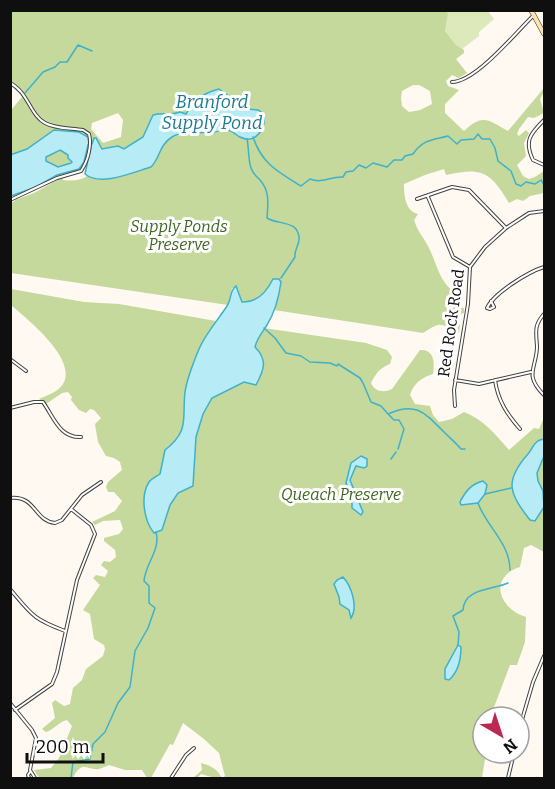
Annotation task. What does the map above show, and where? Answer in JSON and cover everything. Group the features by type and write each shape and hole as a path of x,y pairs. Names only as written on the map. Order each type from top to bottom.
{"main road":[{"path":"532,13 544,34"}],"street":[{"path":"452,82 462,81 484,64 532,13"},
{"path":"10,83 21,91 37,116 44,122 84,130 90,136 90,145 81,171 61,176 10,200"},
{"path":"544,120 528,140 527,148 533,160 544,165"},
{"path":"417,199 452,187 469,190 506,228"},
{"path":"428,196 453,257 470,267"},
{"name":"Red Rock Road","path":"455,406 455,380 468,304 470,267 485,247 506,228 529,213 544,211"},
{"path":"491,302 506,288 544,267"},
{"path":"544,314 536,326 537,347 531,372 544,395"},
{"path":"10,359 26,371"},
{"path":"455,380 478,384 531,372"},
{"path":"495,380 497,394 506,412 520,429"},
{"path":"10,408 43,402 64,434 72,437 81,436"},
{"path":"10,498 18,497 27,500 44,519 51,523 59,522 82,495 101,482"},
{"path":"15,710 52,684 57,672 77,580 95,534 91,525 71,509"},
{"path":"10,589 30,614 40,622 65,631"},
{"path":"526,705 544,656"},
{"path":"10,704 36,738 29,778"},
{"path":"171,778 186,755 194,748"},
{"path":"30,772 35,778"}],"green space":[{"name":"Supply Ponds Preserve","path":"11,11 446,11 448,14 445,31 456,45 464,50 464,53 456,59 467,73 459,78 452,75 446,81 448,86 459,90 445,104 445,113 464,131 476,122 486,120 508,131 544,88 540,99 544,113 534,118 528,117 517,134 519,136 526,130 529,133 524,143 526,156 517,165 523,176 529,179 544,171 544,193 530,196 523,201 517,199 509,203 496,184 484,174 469,172 446,175 444,169 404,184 408,206 410,210 418,214 414,220 417,227 441,277 454,292 452,297 454,307 464,308 464,313 460,314 457,324 460,325 459,333 441,325 434,326 423,333 274,310 281,286 279,279 273,279 261,296 248,302 242,302 238,289 232,288 228,305 11,273 10,203 62,177 63,180 78,180 87,176 102,179 140,170 155,163 164,144 176,136 226,131 238,137 254,138 258,110 247,110 227,94 195,100 186,114 153,115 143,137 124,149 118,146 102,149 96,138 92,144 88,144 84,133 54,130 27,149 11,155 11,110 22,97 11,86","holes":["413,85 419,85 430,91 432,104 409,112 402,106 402,91","118,113 123,120 121,137 103,143 91,129 92,123"]},
{"path":"446,11 488,11 494,19 479,32 479,36 462,49 445,31"},
{"path":"60,150 69,155 68,158 72,161 63,167 51,165 45,159 48,156"},
{"name":"Queach Preserve","path":"11,289 84,302 119,304 216,321 191,372 186,390 182,429 174,443 165,450 160,474 148,486 146,492 146,513 151,529 162,530 170,505 178,493 193,486 196,437 203,414 212,398 244,382 257,340 264,328 366,343 387,350 392,357 390,364 379,371 371,383 380,391 392,389 420,350 425,350 432,357 433,374 422,379 414,387 410,395 415,404 430,406 439,422 452,419 464,412 471,415 489,428 509,450 534,428 539,429 544,418 544,552 531,545 524,548 520,567 510,572 501,585 501,593 509,607 526,617 525,642 517,665 510,665 495,705 471,705 471,765 484,765 482,778 222,778 225,776 219,753 183,723 173,745 170,744 151,778 147,778 142,770 125,770 109,765 99,769 82,767 73,778 39,778 34,770 51,768 59,758 72,726 67,720 49,731 42,729 55,718 52,703 55,700 64,706 70,704 73,688 82,680 86,669 103,656 105,649 104,645 94,639 90,614 83,610 100,585 93,578 96,575 105,577 108,571 101,565 104,561 110,562 116,557 115,550 104,541 104,538 119,534 123,529 120,520 103,521 95,525 92,522 115,511 122,501 114,492 108,492 106,487 108,482 122,470 120,462 106,456 98,442 95,424 101,418 94,410 90,409 86,413 79,410 68,392 62,393 46,404 39,399 56,391 63,384 66,374 63,363 49,340 11,305"},
{"path":"201,763 214,768 222,778 201,774 193,778 202,770"}],"water":[{"name":"Branford Supply Pond","path":"219,89 247,109 258,110 264,114 262,130 259,134 251,139 225,130 176,135 164,144 151,167 108,179 91,178 85,174 91,146 88,145 84,162 79,169 57,175 36,187 11,196 10,155 27,149 54,130 79,132 88,137 89,144 92,144 96,138 102,149 118,146 124,149 143,137 153,115 180,112 186,114 199,98","holes":["60,150 68,155 72,162 58,167 46,161 46,157"]},
{"path":"273,279 279,279 281,282 278,299 270,320 255,347 263,361 263,370 259,380 256,385 244,382 212,398 203,414 196,437 193,486 178,493 170,505 162,530 154,533 146,515 144,501 146,488 149,482 160,474 165,450 182,430 186,387 199,349 229,303 231,293 236,286 242,302 247,302 261,295"},
{"path":"544,439 544,456 537,473 543,491 544,507 535,521 530,520 517,502 512,487 515,472 520,463 534,444"},
{"path":"361,456 367,459 367,466 364,468 356,466 350,480 363,512 361,515 352,508 352,496 346,483 351,463"},
{"path":"483,481 487,485 485,494 478,503 461,505 460,502 469,489"},
{"path":"343,577 353,597 354,608 351,618 349,610 340,604 334,584"},
{"path":"458,645 461,647 460,657 455,673 449,680 445,679 445,669"}],"waterway":[{"path":"25,93 43,72 60,62 67,62 78,45 92,51"},
{"path":"253,137 266,161 301,186 310,179 319,181 343,177 346,172 353,171 359,165 366,168 373,163 387,167 394,160 402,160 405,156 413,154 433,139 448,136 457,144 461,140 474,139 478,134 482,139 490,139 498,161 511,171 516,184 521,186 526,182 535,184 541,180 544,185"},
{"path":"247,139 251,168 267,193 267,218 291,225 298,232 299,242 295,257 281,278"},
{"path":"264,328 286,353 301,356 310,362 330,363 337,366 338,364 360,378 371,402 381,406 388,414 406,409 419,411 431,419 461,449 465,449"},
{"path":"388,414 394,420 399,420 404,429 398,449"},
{"path":"391,459 396,452"},
{"path":"485,494 511,488"},
{"path":"478,503 506,551 510,570"},
{"path":"71,778 73,762 90,759 93,744 105,732 118,703 130,687 135,651 148,628 155,608 149,603 149,586 144,581 155,551 156,532"},
{"path":"458,645 459,632 453,616 463,610 468,597 508,583"}]}
